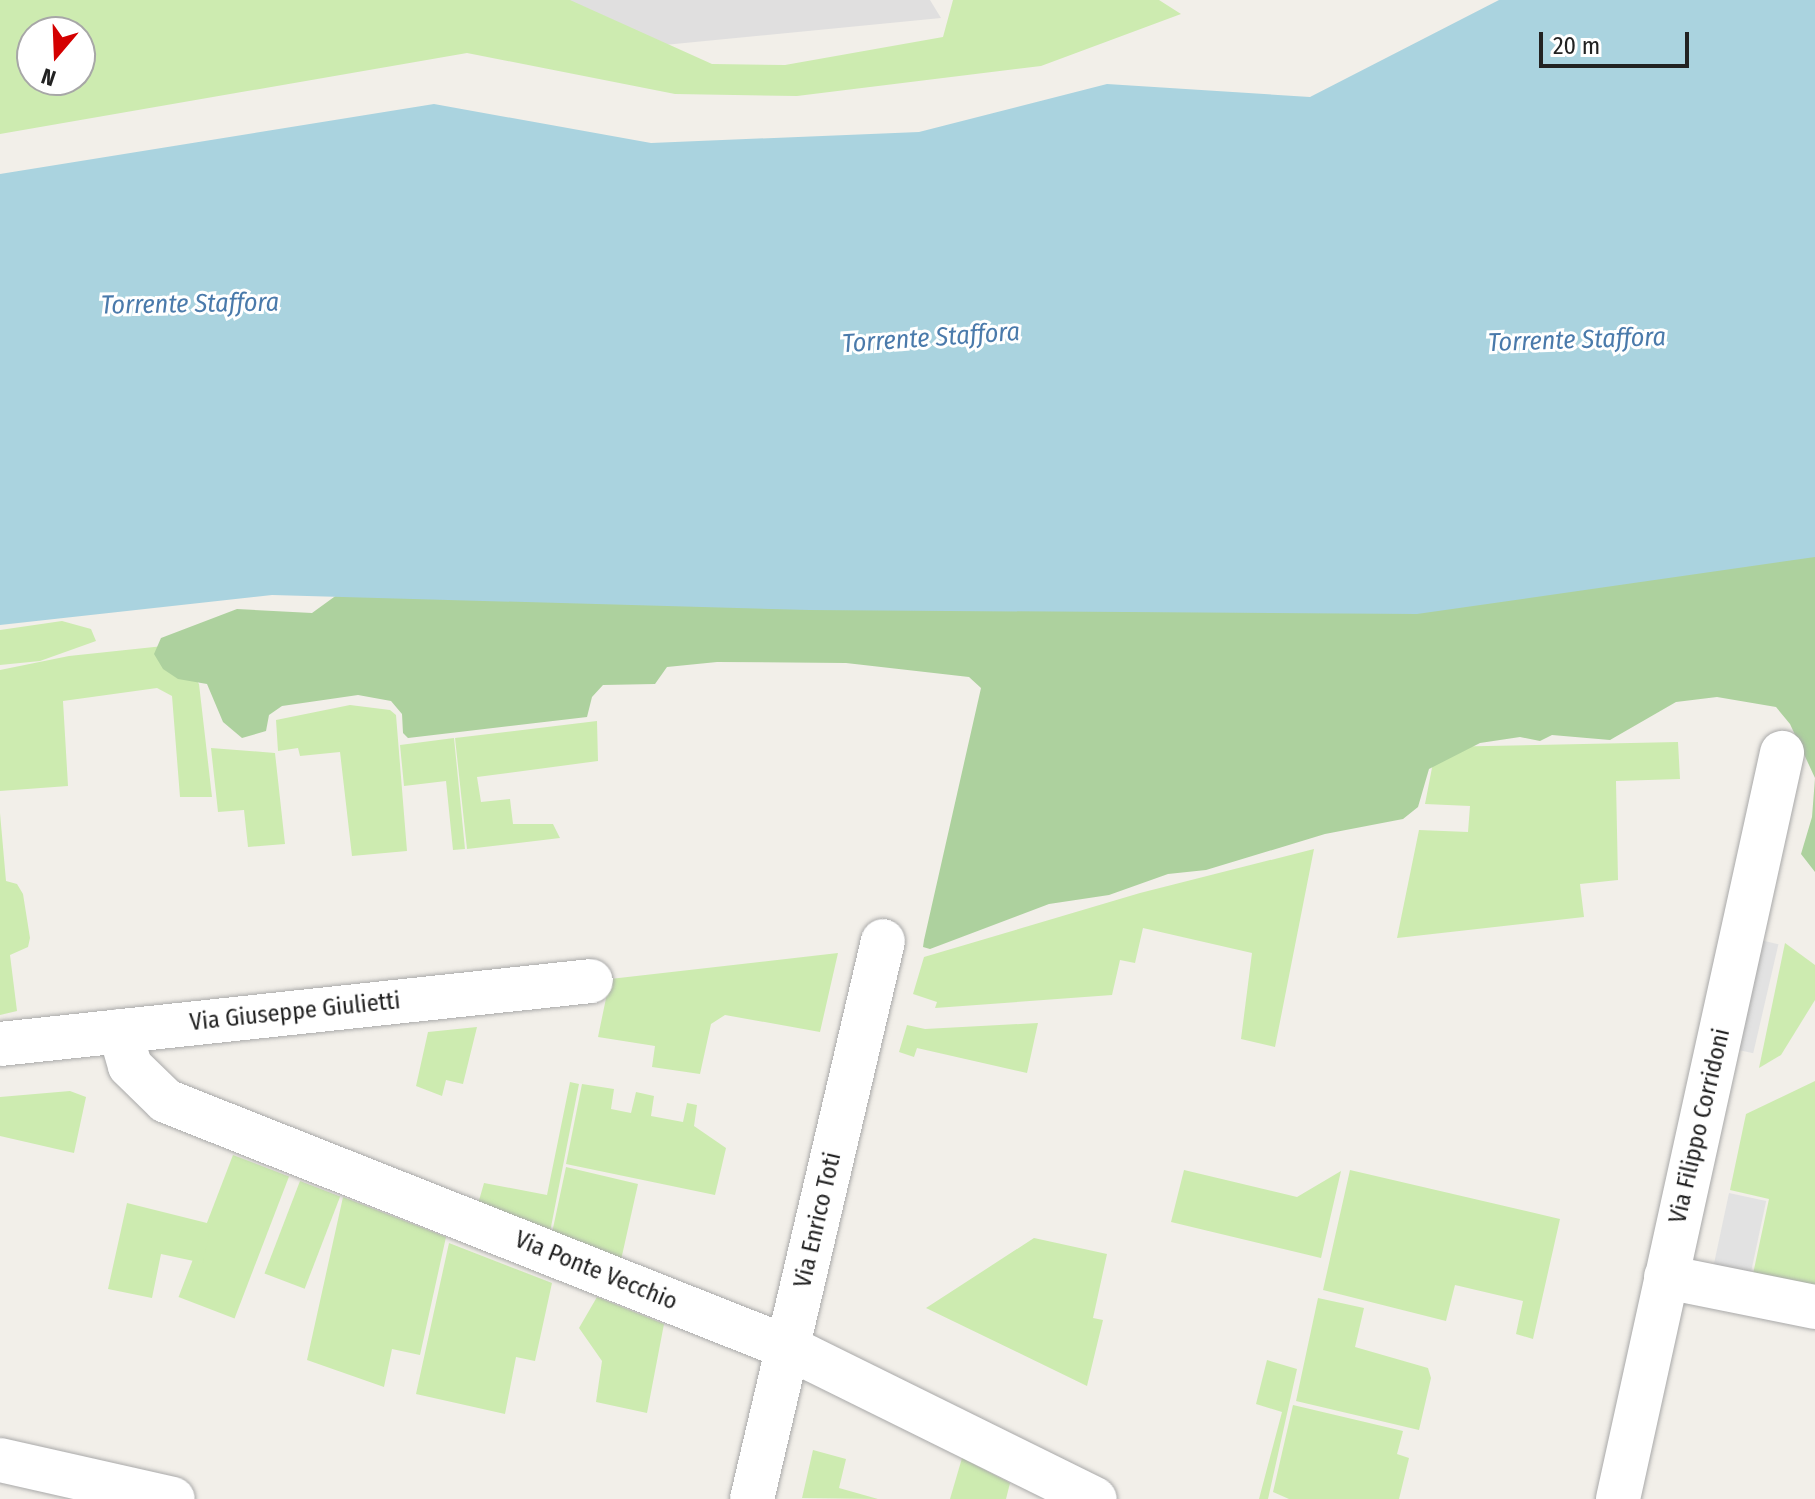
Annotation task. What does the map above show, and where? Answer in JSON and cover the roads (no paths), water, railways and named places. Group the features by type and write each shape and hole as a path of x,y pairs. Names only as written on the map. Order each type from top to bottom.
{"street":[{"name":"Via Filippo Corridoni","path":"1618,1499 1782,753"},
{"name":"Via Enrico Toti","path":"752,1499 883,941"},
{"name":"Via Giuseppe Giulietti","path":"0,1044 591,981"},
{"name":"Via Ponte Vecchio","path":"120,1031 130,1066 166,1101 789,1348 1095,1499"},
{"path":"1666,1277 1815,1307"},
{"path":"0,1460 173,1499"}],"water":[{"name":"Torrente Staffora","path":"1499,0 1815,0 1815,557 1417,614 809,610 272,595 0,625 0,174 434,104 651,143 919,132 1107,84 1310,97"}]}
